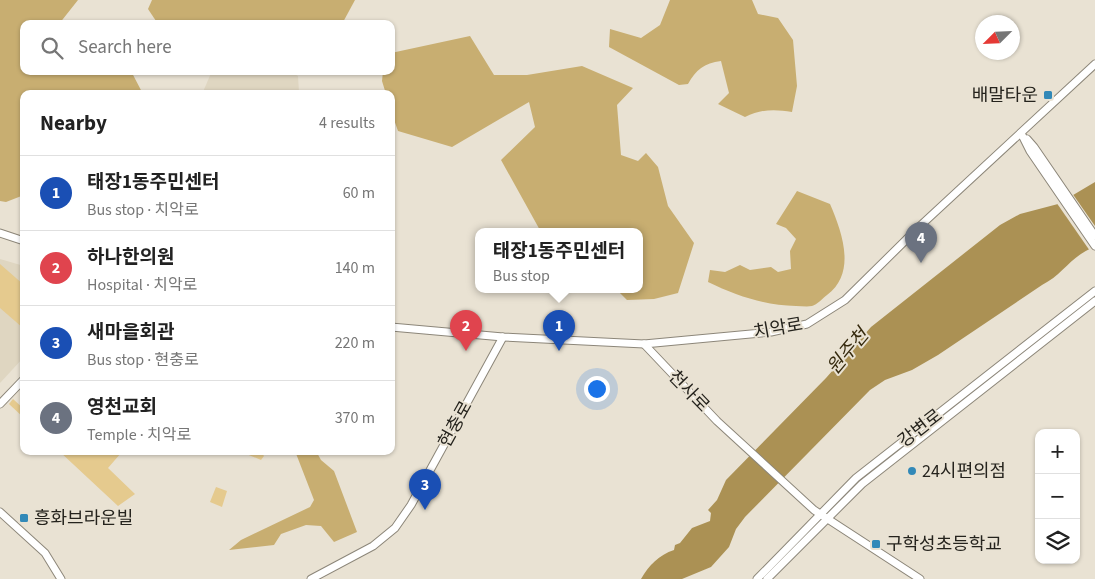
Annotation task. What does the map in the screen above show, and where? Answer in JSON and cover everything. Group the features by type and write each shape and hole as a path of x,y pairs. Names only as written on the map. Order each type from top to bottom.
{"street":[{"name":"치악로","path":"395,327 503,337 644,344 800,326 818,318 845,300 927,219 1095,64"},
{"path":"1021,133 1095,236"},
{"path":"1048,172 1095,246"},
{"path":"0,234 20,240"},
{"name":"강변로","path":"767,579 824,518 856,478 1094,291"},
{"name":"강변로","path":"757,579 862,484 1095,301"},
{"name":"현충로","path":"310,579 373,546 395,528 411,505 503,337"},
{"name":"천사로","path":"644,344 735,438 824,518"},
{"path":"0,404 20,383"},
{"path":"0,512 45,553 61,579"},
{"path":"824,518 920,579"}],"shaded area":[{"path":"0,0 78,0 62,20 20,20 20,75 133,75 141,90 20,90 20,197 6,202 0,201"},
{"path":"152,0 355,0 344,20 155,20 148,9"},
{"path":"670,0 752,0 758,14 778,18 793,40 797,86 792,112 768,110 745,117 718,104 729,93 721,61 705,65 697,71 688,84 679,85 609,47 610,29 641,38 660,25"},
{"path":"470,36 494,75 527,75 582,66 633,88 617,105 621,155 638,161 646,153 658,167 668,206 694,243 678,293 654,299 627,300 620,293 643,293 643,228 539,228 501,160 535,127 529,102 452,147 398,131 395,122 395,90 385,90 382,81 383,75 395,75 395,52"},
{"path":"210,75 298,76 299,90 204,90"},
{"path":"1095,182 1095,247 1073,260 1050,281 938,355 912,370 885,380 870,390 745,517 736,529 729,547 711,567 682,579 641,579 651,565 674,550 675,545 680,543 692,528 710,521 711,513 708,510 717,500 726,480 826,378 871,327 1000,225 1020,214 1058,204"},
{"path":"797,191 830,204 839,227 844,252 842,275 836,286 816,304 806,306 762,302 729,292 708,282 710,270 725,272 740,265 750,270 771,267 778,272 791,269 790,251 796,239 786,228 776,224"},
{"path":"0,259 20,265 20,361 0,383"},
{"path":"0,264 20,282 20,325 0,308"},
{"path":"13,399 20,405 20,414 9,404"},
{"path":"63,455 119,455 108,468 135,494 118,506"},
{"path":"249,455 263,455 261,460"},
{"path":"297,455 318,455 321,460 334,471 357,532 334,542 321,526 306,525 281,534 274,545 229,550 241,540 310,507 314,500"},
{"path":"216,487 227,491 222,507 210,502"}],"pier":[{"path":"1072,193 1095,226 1095,249 1090,251 1056,202"}],"place":[{"name":"배말타운","path":"1048,95"},
{"name":"영천교회","path":"921,263"},
{"name":"하나한의원","path":"466,351"},
{"name":"태장1동주민센터","path":"559,351"},
{"name":"24시편의점","path":"912,471"},
{"name":"새마을회관","path":"425,510"},
{"name":"흥화브라운빌","path":"24,518"},
{"name":"구학성초등학교","path":"876,544"}],"water label":[{"name":"원주천","path":"847,351"}]}
